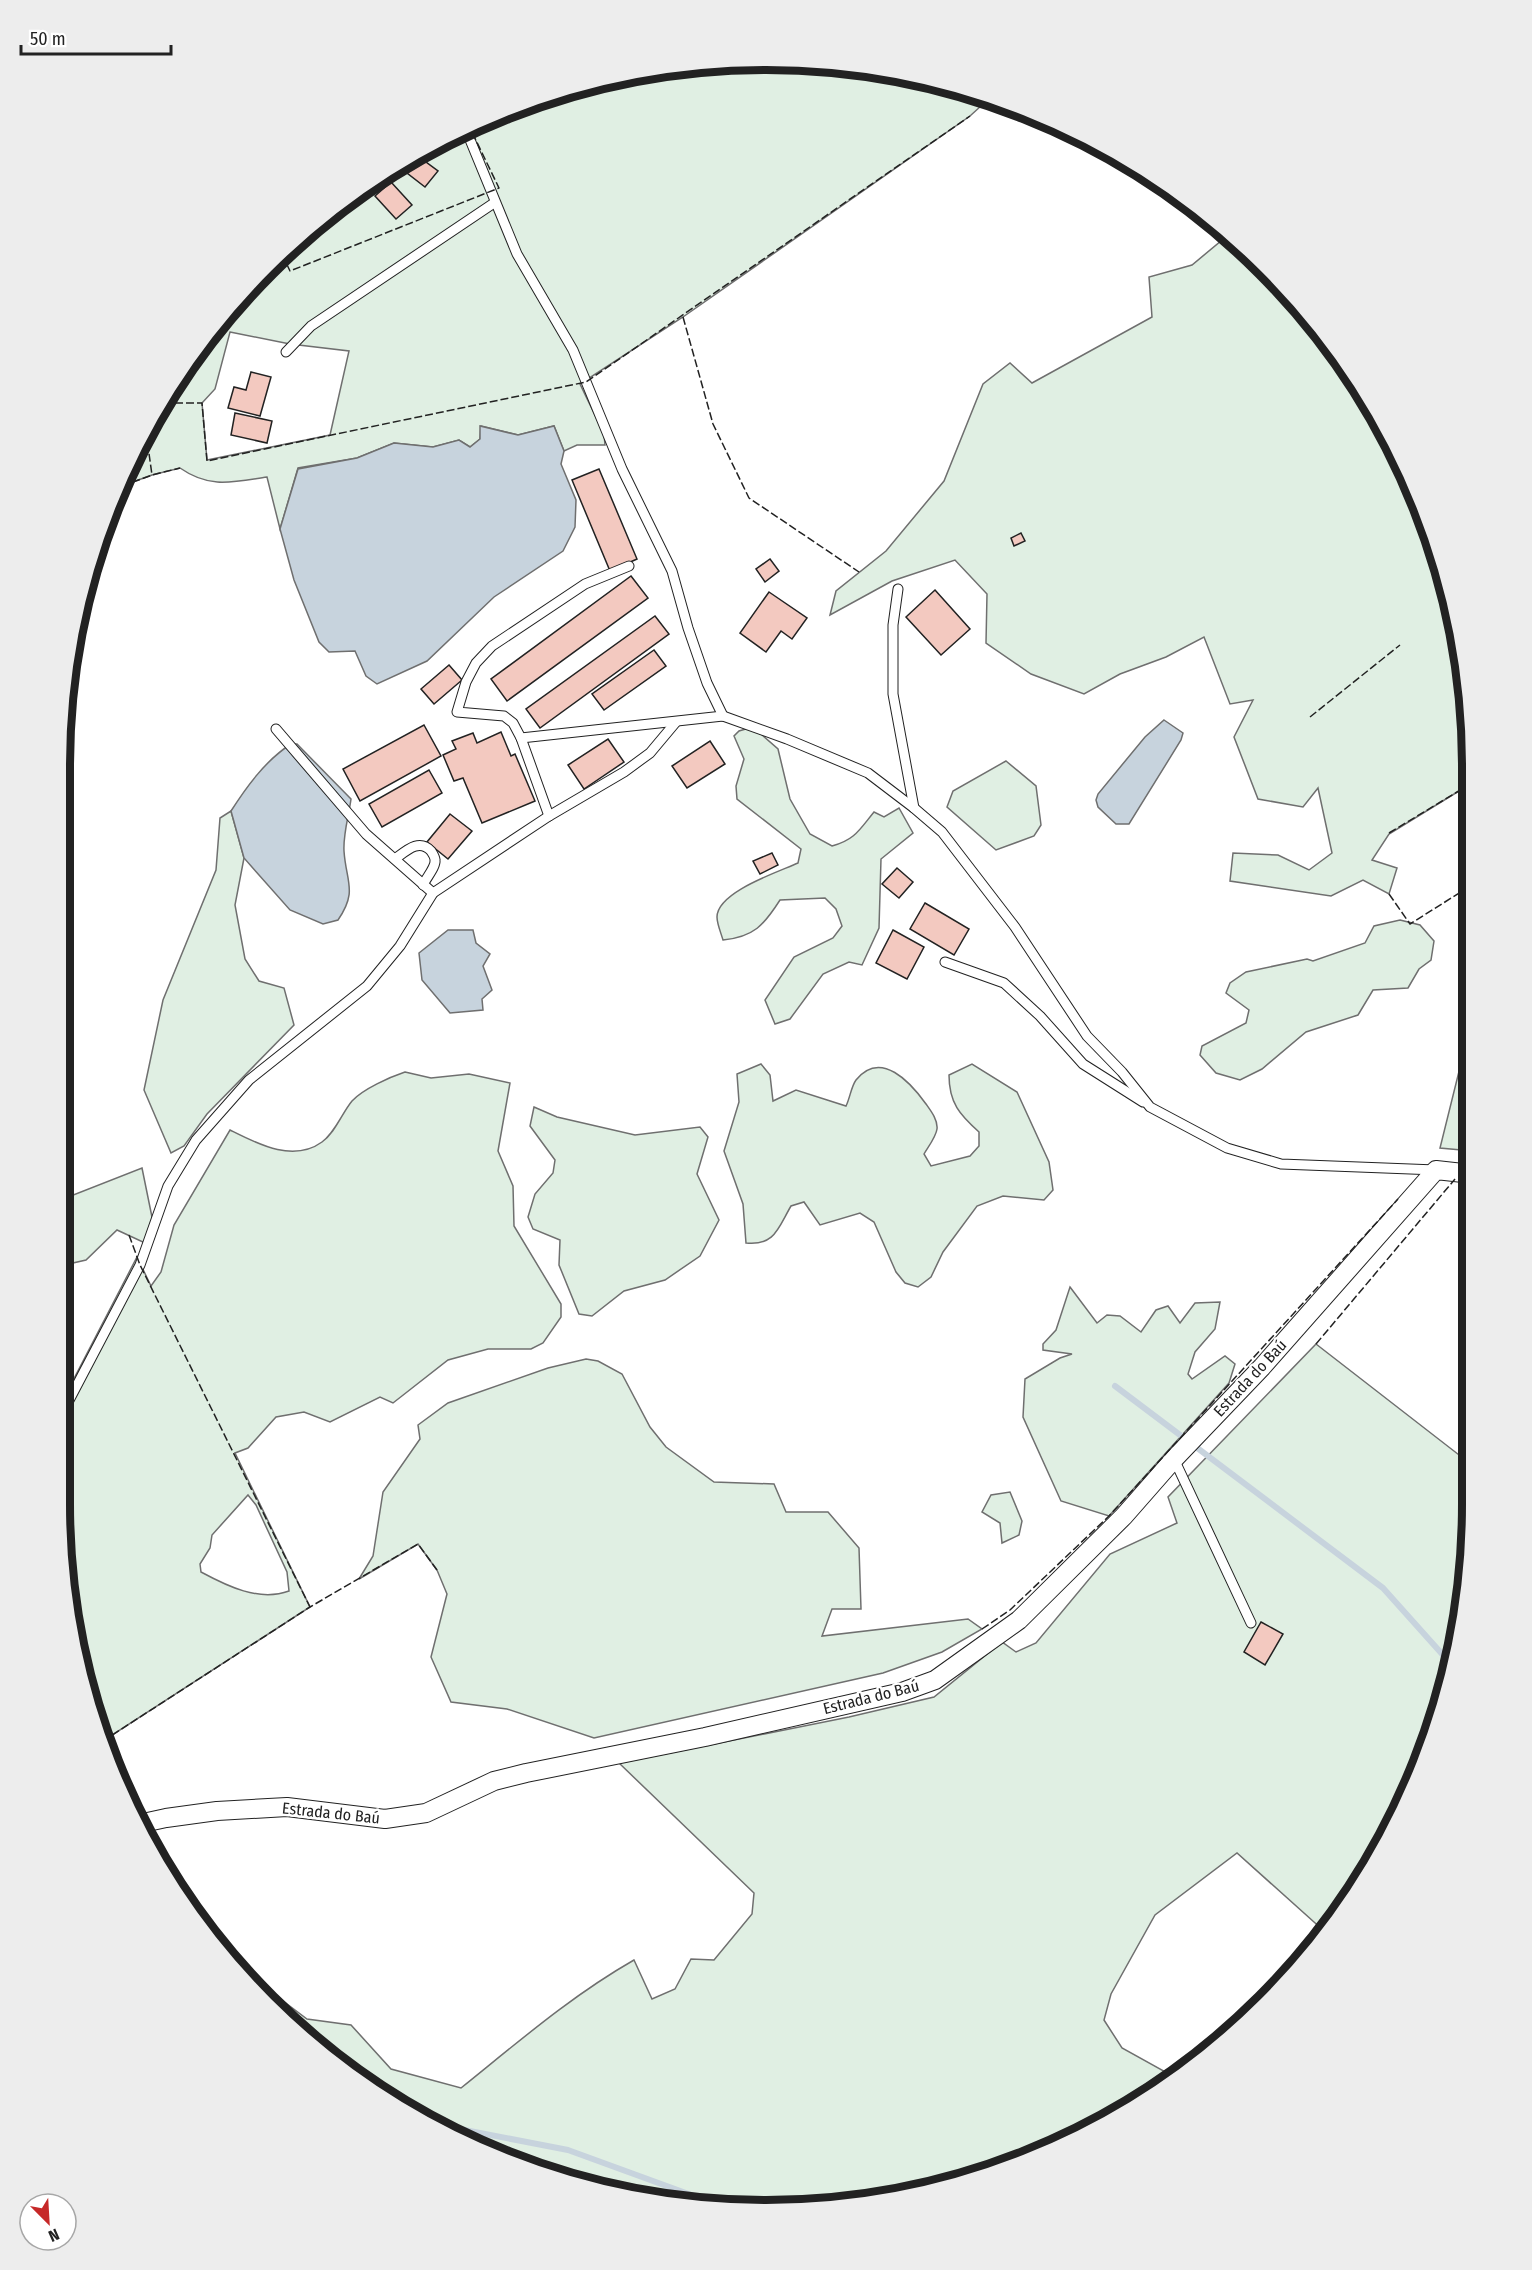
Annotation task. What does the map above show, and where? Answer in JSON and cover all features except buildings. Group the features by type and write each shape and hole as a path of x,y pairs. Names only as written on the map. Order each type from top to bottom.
{"street":[{"path":"1436,1170 1462,1173"},
{"name":"Estrada do Baú","path":"148,1822 217,1811 287,1807 385,1820 426,1813 494,1781 705,1737 902,1692 935,1680 1018,1620 1124,1516 1174,1459 1262,1367 1436,1170"}],"lane":[{"path":"469,137 517,254 573,350 622,469 672,571 707,683 723,716"},
{"path":"286,352 311,326 494,202"},
{"path":"549,816 521,738 513,723 504,716 457,712 466,682 476,663 492,646 585,584 629,566"},
{"path":"898,589 893,625 892,694 914,808"},
{"path":"521,738 723,716 787,739 868,773 942,832 1015,927 1087,1036 1122,1072 1150,1107"},
{"path":"70,1398 140,1265 168,1186 196,1140 249,1080 367,986 400,946 433,893 549,816 624,772 650,753 676,722"},
{"path":"276,729 366,834 433,893"},
{"path":"395,859 416,845 424,845 430,850 436,857 423,885"},
{"path":"945,962 1004,983 1040,1016 1083,1064 1150,1107 1227,1148 1281,1164 1436,1170"},
{"path":"1174,1459 1251,1623"}],"green space":[{"path":"766,70 857,76 946,94 981,106 970,116 683,317 580,384 604,434 605,445 577,445 564,451 554,426 518,435 481,426 480,439 470,447 459,440 433,447 394,443 357,458 298,468 280,529 267,477 232,482 212,481 191,475 180,468 131,483 164,418 188,380 243,307 274,274 307,243 380,188 458,142 500,123 542,107 630,84 675,76","holes":["230,332 290,344 349,351 330,435 207,460 202,403 215,389"]},
{"path":"1222,240 1289,307 1318,343 1368,418 1390,458 1425,542 1438,586 1456,675 1462,789 1389,834 1372,860 1397,868 1389,894 1363,880 1331,896 1230,881 1233,853 1278,855 1309,870 1332,853 1318,788 1303,807 1258,799 1234,737 1253,700 1230,704 1204,637 1166,657 1120,674 1084,694 1031,674 986,643 987,594 955,560 892,581 830,615 836,591 886,551 944,481 983,384 1010,363 1032,383 1152,317 1149,277 1192,265"},
{"path":"749,728 761,734 778,749 790,799 810,834 832,846 840,844 861,829 874,812 884,817 899,808 913,833 881,859 879,928 862,965 849,962 823,974 790,1019 775,1024 765,1000 794,957 833,938 842,926 836,909 825,898 780,900 763,923 750,933 723,940 717,917 727,899 750,884 798,863 801,849 737,799 736,786 744,759 734,736 739,731"},
{"path":"1006,761 1036,786 1041,825 1034,836 996,850 947,807 953,791"},
{"path":"231,811 244,858 235,905 245,959 259,981 284,988 294,1025 207,1114 184,1146 171,1153 144,1090 163,1000 216,870 220,818"},
{"path":"1400,920 1420,925 1434,941 1431,960 1419,969 1408,988 1373,990 1358,1015 1306,1032 1262,1069 1240,1080 1216,1073 1200,1055 1202,1046 1246,1023 1249,1010 1226,993 1230,983 1246,972 1307,959 1313,961 1365,943 1374,926"},
{"path":"1462,1059 1462,1150 1440,1148"},
{"path":"761,1064 770,1075 773,1101 796,1090 846,1106 854,1083 866,1071 885,1068 895,1072 912,1087 935,1119 937,1126 934,1139 924,1154 931,1166 970,1156 979,1146 979,1132 966,1120 953,1101 949,1075 972,1064 1017,1092 1049,1162 1053,1190 1044,1200 1003,1196 977,1206 943,1252 931,1277 918,1287 905,1283 896,1272 874,1222 860,1213 820,1225 804,1202 791,1206 779,1228 770,1238 763,1242 746,1243 743,1204 724,1151 739,1102 737,1074"},
{"path":"405,1072 431,1078 469,1074 510,1083 498,1151 513,1186 514,1226 561,1304 561,1317 543,1343 531,1349 488,1349 448,1360 393,1403 380,1397 330,1422 304,1412 276,1417 248,1448 235,1453 310,1607 110,1736 94,1684 76,1595 70,1504 70,1386 137,1257 151,1286 161,1272 174,1225 230,1130 276,1149 299,1151 311,1148 331,1133 352,1101 377,1084","holes":["248,1495 256,1505 287,1572 289,1591 278,1594 255,1594 232,1587 201,1572 200,1564 210,1548 212,1535"]},
{"path":"534,1107 557,1117 635,1135 700,1127 708,1137 697,1174 719,1220 700,1256 665,1280 624,1291 592,1316 579,1314 559,1265 560,1240 533,1229 528,1217 535,1194 553,1173 555,1160 530,1126"},
{"path":"142,1168 153,1222 145,1243 117,1230 86,1260 70,1264 70,1196"},
{"path":"1070,1287 1097,1323 1107,1315 1120,1316 1141,1332 1156,1310 1168,1306 1180,1323 1195,1303 1220,1302 1215,1329 1195,1352 1188,1374 1192,1379 1225,1356 1235,1364 1229,1383 1109,1516 1061,1501 1023,1417 1025,1379 1060,1358 1072,1354 1043,1350 1043,1344 1056,1330"},
{"path":"1316,1344 1462,1457 1460,1549 1456,1595 1448,1640 1425,1728 1390,1812 1368,1852 1319,1926 1237,1853 1155,1915 1111,1994 1104,2020 1122,2048 1166,2072 1114,2106 1074,2128 990,2163 902,2186 857,2194 766,2200 675,2194 586,2176 542,2163 458,2128 418,2106 343,2056 307,2027 273,1995 307,2019 351,2025 391,2069 461,2088 566,2004 634,1960 652,1999 675,1989 691,1959 714,1960 752,1914 754,1893 619,1763 849,1717 934,1697 1002,1642 1016,1652 1036,1643 1110,1554 1177,1523 1168,1497"},
{"path":"586,1359 598,1361 622,1374 650,1427 666,1447 714,1482 774,1484 786,1512 828,1512 859,1548 861,1609 832,1609 822,1636 968,1619 982,1629 942,1652 883,1673 594,1738 507,1709 451,1702 431,1657 447,1594 437,1570 418,1544 359,1579 373,1556 383,1492 420,1439 418,1425 448,1403 548,1368"},
{"path":"1010,1492 1022,1521 1019,1535 1002,1543 1000,1523 982,1512 991,1495"}],"shaded area":[{"path":"480,426 518,435 554,426 564,451 561,464 576,500 575,527 563,551 494,597 427,661 377,684 366,676 355,651 329,652 319,642 294,580 280,529 298,469 357,458 394,443 433,447 459,440 470,447 480,439"},
{"path":"1164,720 1183,733 1181,740 1129,824 1116,824 1098,807 1096,800 1098,794 1145,737"},
{"path":"291,744 297,744 351,799 344,845 349,886 348,901 338,920 323,924 290,910 244,858 231,811 258,774"},
{"path":"448,930 473,930 476,943 490,954 483,966 492,990 482,999 483,1010 450,1013 422,980 419,953"}],"waterway":[{"path":"1115,1386 1383,1588 1444,1656"},
{"path":"461,2129 568,2150 693,2196"}],"fence":[{"path":"173,403 202,403 207,461 586,382 970,116"},
{"path":"286,263 290,271 499,188 473,135"},
{"path":"683,317 713,424 749,498 859,572"},
{"path":"148,447 152,475"},
{"path":"131,483 180,468"},
{"path":"1310,717 1400,645"},
{"path":"1389,833 1462,789"},
{"path":"1389,894 1410,924 1462,891"},
{"path":"1316,1344 1455,1179"},
{"path":"982,1629 1010,1610 1109,1516 1398,1199"},
{"path":"129,1235 140,1265 310,1607"},
{"path":"110,1736 310,1607 418,1544 437,1570"}]}
